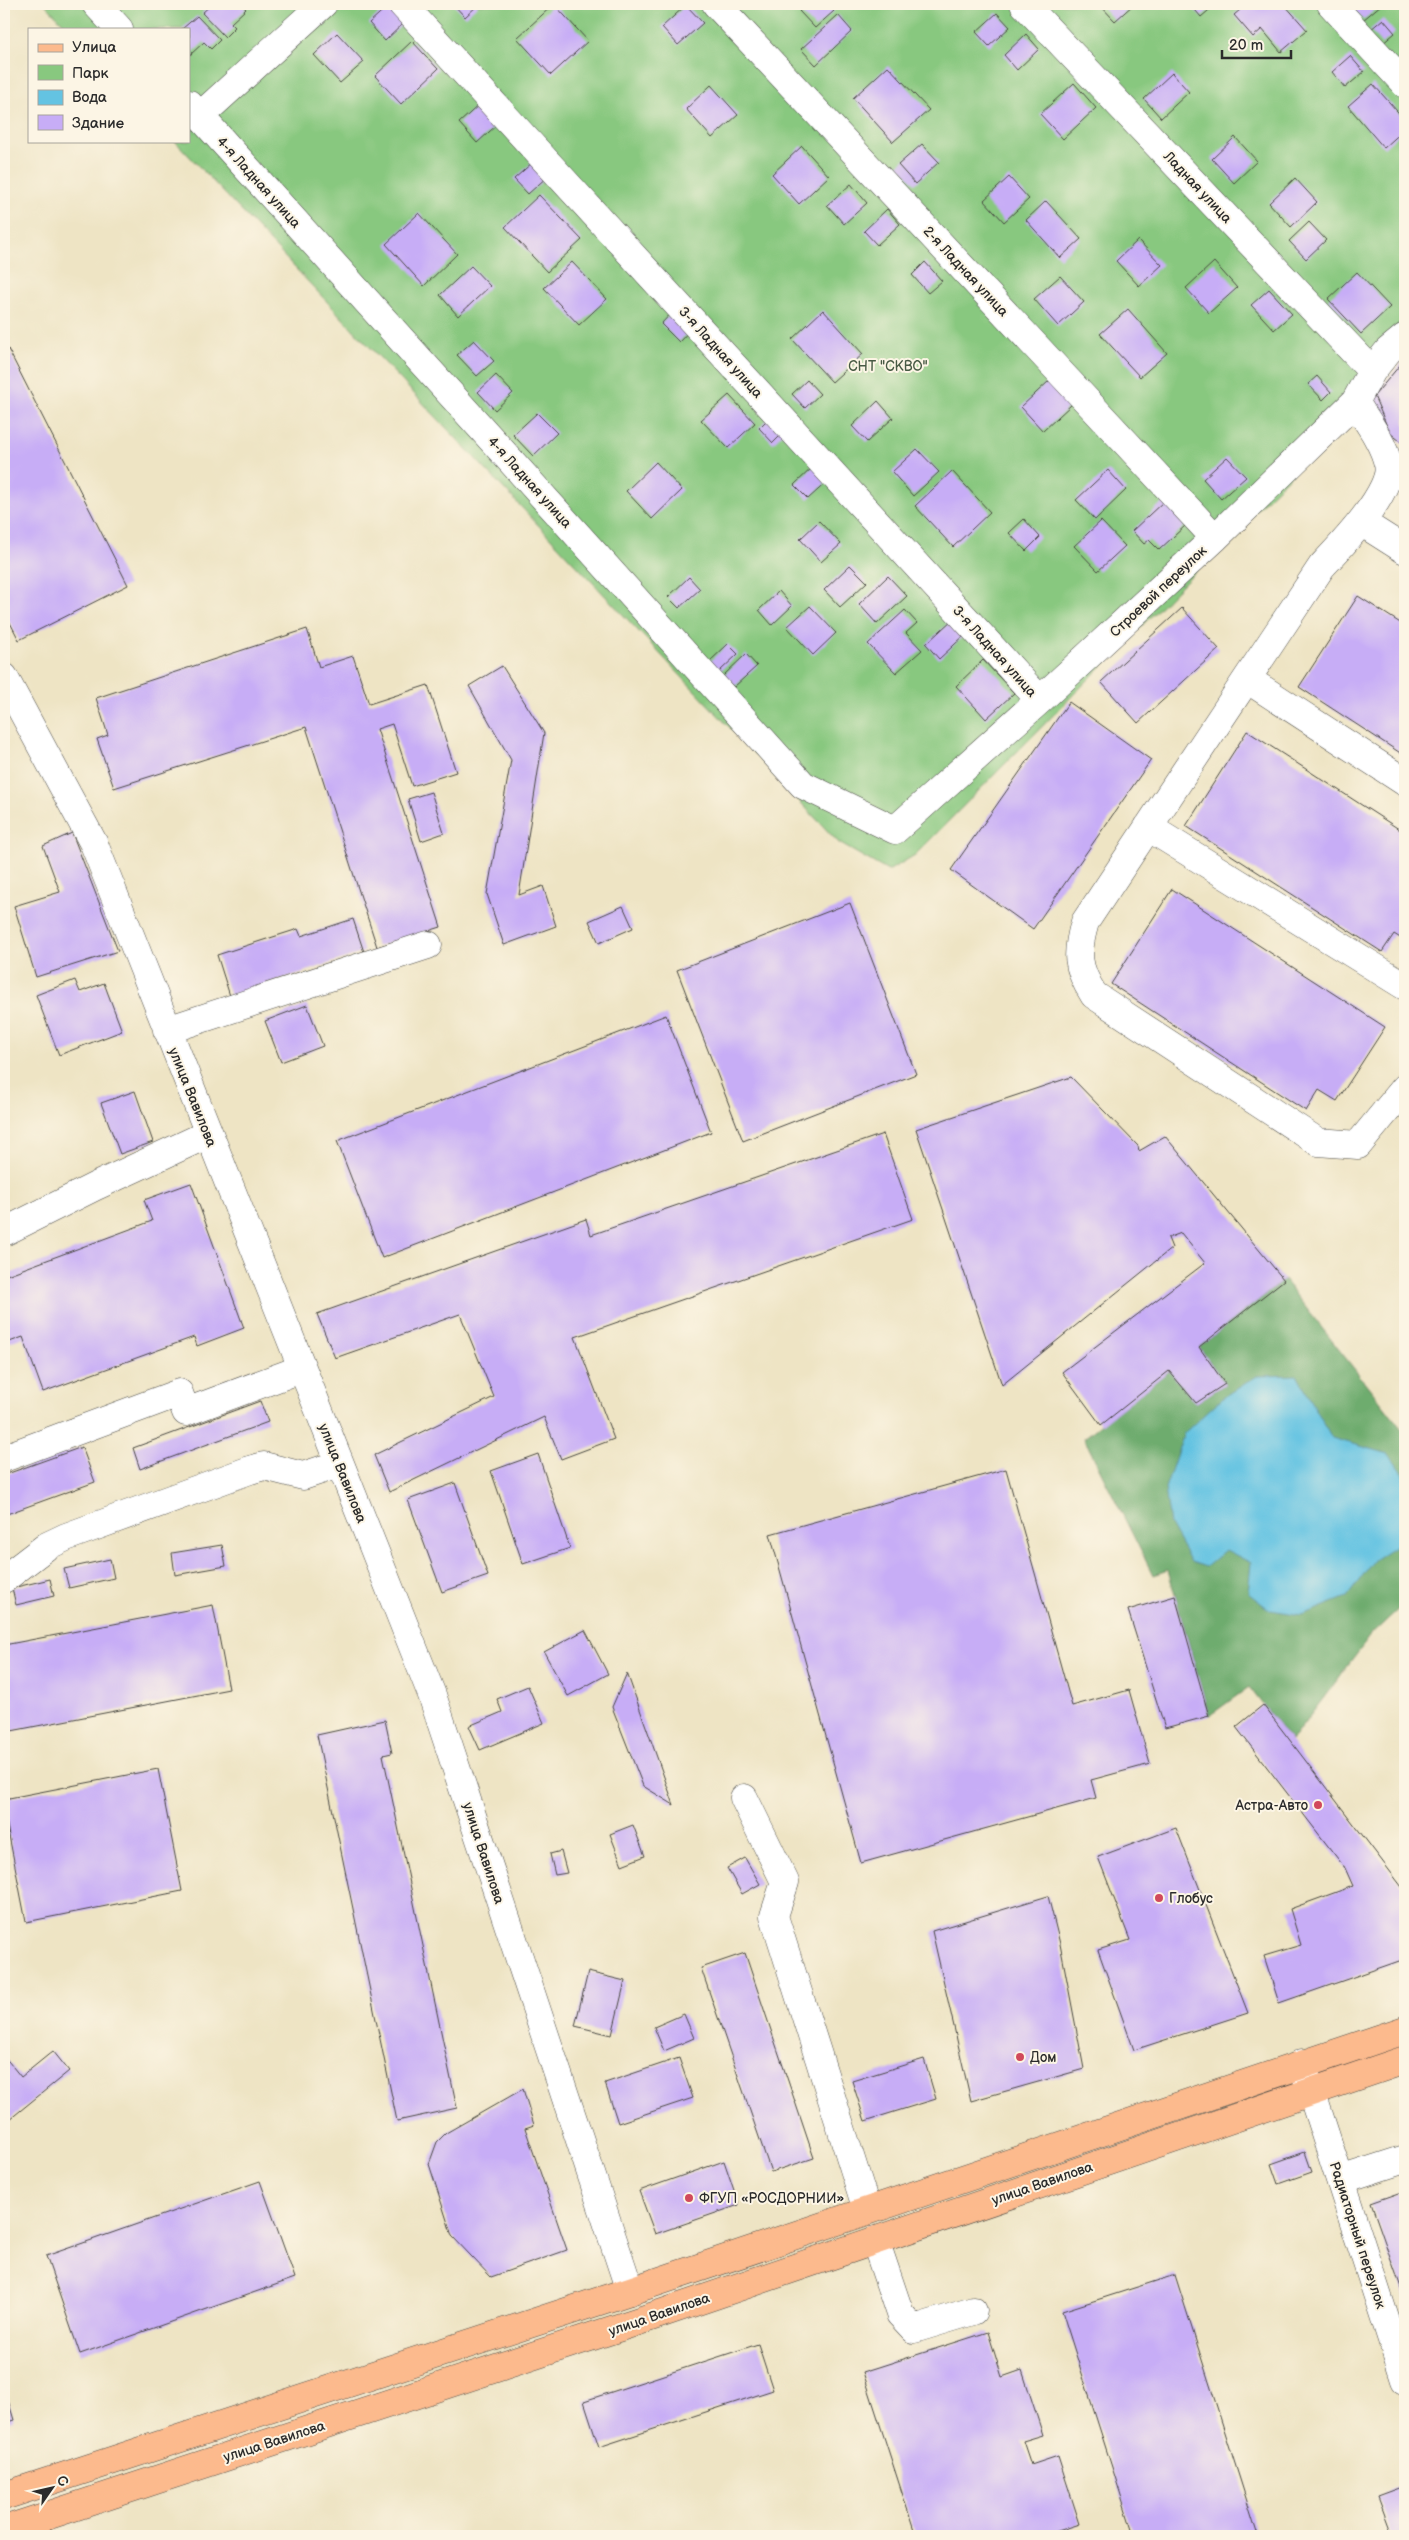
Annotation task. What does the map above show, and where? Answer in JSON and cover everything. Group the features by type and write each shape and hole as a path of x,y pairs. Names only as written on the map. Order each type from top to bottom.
{"main road":[{"path":"4,2496 630,2291 1302,2063 1405,2030"},
{"name":"улица Вавилова","path":"4,2530 639,2321 1311,2090 1405,2060"}],"street":[{"path":"96,4 118,28"},
{"path":"194,110 323,4"},
{"name":"3-я Ладная улица","path":"402,4 1040,700"},
{"name":"2-я Ладная улица","path":"716,4 1215,538"},
{"name":"Ладная улица","path":"1024,4 1372,371"},
{"path":"1331,4 1405,84"},
{"name":"4-я Ладная улица","path":"194,110 803,785 894,830"},
{"name":"Строевой переулок","path":"894,830 1040,700 1215,538 1355,402 1372,371 1388,351 1405,337"},
{"path":"1355,402 1374,433 1389,466 1384,487 1361,522 1322,566 1084,922 1078,944 1081,975 1094,995 1318,1142 1358,1145 1405,1088"},
{"path":"1361,522 1405,550"},
{"name":"улица Вавилова","path":"4,677 94,844 432,1695 630,2291"},
{"path":"1247,679 1405,782"},
{"path":"1148,827 1405,986"},
{"path":"167,1030 428,945"},
{"path":"4,1232 96,1186 208,1134"},
{"path":"4,1458 179,1393 186,1412 301,1369"},
{"path":"4,1579 47,1546 66,1537 250,1470 264,1466 303,1476 339,1464"},
{"path":"744,1798 785,1882 774,1916 867,2210"},
{"path":"1302,2063 1311,2090"},
{"name":"Радиаторный переулок","path":"1311,2090 1405,2380"},
{"path":"1340,2180 1405,2159"},
{"path":"875,2240 900,2314 914,2329 973,2311"}],"green space":[{"name":"СНТ \"СКВО\"","path":"45,4 1405,4 1405,341 1354,411 915,855 888,871 839,843 176,142 190,142 190,28 68,28"},
{"path":"1284,1280 1405,1433 1405,1603 1372,1634 1291,1741 1249,1687 1209,1716 1168,1570 1153,1575 1084,1438 1169,1371 1196,1403 1225,1384 1199,1347"}],"water":[{"path":"1297,1375 1332,1438 1389,1454 1405,1477 1405,1536 1401,1542 1374,1560 1347,1597 1302,1615 1270,1610 1248,1593 1251,1563 1226,1550 1206,1567 1191,1562 1170,1525 1165,1488 1184,1433 1221,1399 1257,1376"}],"building":[{"path":"212,4 241,4 246,9 231,23 235,27 225,37 202,13"},
{"path":"390,4 406,21 385,41 369,23"},
{"path":"453,4 477,4 478,5 465,17"},
{"path":"554,4 588,41 551,75 517,38"},
{"path":"807,4 828,4 834,11 815,28 799,11"},
{"path":"1099,4 1134,4 1115,21"},
{"path":"1190,4 1216,4 1201,17"},
{"path":"1247,4 1284,4 1307,30 1281,52 1262,29 1253,37 1234,15"},
{"path":"1349,4 1382,4 1363,20"},
{"path":"686,5 703,23 678,45 662,27"},
{"path":"997,13 1010,27 989,46 976,32"},
{"path":"838,15 852,31 816,65 801,49"},
{"path":"197,16 220,40 211,49 204,42 190,55 190,28 183,28"},
{"path":"1383,19 1395,33 1382,44 1370,30"},
{"path":"337,33 364,62 340,83 314,55"},
{"path":"1026,34 1039,49 1017,70 1004,55"},
{"path":"412,41 438,69 401,104 375,76"},
{"path":"1350,56 1364,72 1345,88 1332,72"},
{"path":"888,66 929,110 893,142 853,98"},
{"path":"1172,73 1189,92 1161,118 1144,99"},
{"path":"1074,83 1096,108 1063,139 1040,114"},
{"path":"1373,84 1405,120 1405,129 1384,148 1348,106"},
{"path":"711,85 738,115 712,138 686,109"},
{"path":"481,103 500,122 477,143 459,123"},
{"path":"1235,137 1257,161 1234,183 1212,159"},
{"path":"922,144 939,162 915,184 898,165"},
{"path":"802,146 829,176 799,204 772,174"},
{"path":"534,161 548,176 528,194 514,179"},
{"path":"1009,177 1029,199 1004,222 984,200"},
{"path":"1295,178 1317,202 1291,227 1269,203"},
{"path":"851,184 867,203 844,224 827,205"},
{"path":"539,195 582,240 547,272 505,227"},
{"path":"1046,201 1081,239 1060,258 1026,220"},
{"path":"887,209 900,224 877,245 864,231"},
{"path":"419,213 457,254 424,286 386,244"},
{"path":"1309,222 1326,240 1306,259 1289,241"},
{"path":"1138,240 1162,265 1139,286 1116,261"},
{"path":"572,262 607,299 579,325 544,288"},
{"path":"925,262 942,281 928,293 912,275"},
{"path":"1214,262 1237,288 1209,313 1186,288"},
{"path":"471,266 490,286 458,316 440,295"},
{"path":"1357,272 1390,307 1361,334 1328,299"},
{"path":"1060,276 1084,302 1058,326 1034,299"},
{"path":"1269,289 1292,314 1274,330 1251,305"},
{"path":"675,309 693,327 679,342 661,324"},
{"path":"1128,309 1167,353 1140,377 1100,334"},
{"path":"823,310 863,354 832,382 792,339"},
{"path":"474,340 494,361 477,376 457,355"},
{"path":"4,341 128,585 19,640 4,611"},
{"path":"1405,359 1405,445 1390,433 1374,396"},
{"path":"496,375 513,393 495,410 478,392"},
{"path":"1317,376 1331,392 1323,400 1308,384"},
{"path":"807,380 820,394 805,408 792,394"},
{"path":"1050,380 1072,404 1043,431 1021,407"},
{"path":"729,395 755,423 728,448 701,420"},
{"path":"878,401 893,418 867,442 852,426"},
{"path":"537,413 557,433 533,456 513,435"},
{"path":"770,417 784,432 773,443 759,428"},
{"path":"917,449 939,472 913,496 892,472"},
{"path":"1227,457 1246,477 1221,499 1203,479"},
{"path":"656,462 682,490 652,519 626,491"},
{"path":"815,465 829,480 808,499 794,485"},
{"path":"1108,470 1126,490 1095,520 1076,500"},
{"path":"952,471 990,512 953,547 915,506"},
{"path":"1164,501 1186,525 1159,550 1149,540 1144,544 1132,531"},
{"path":"1024,519 1040,537 1026,551 1009,533"},
{"path":"819,521 841,544 821,562 800,539"},
{"path":"1101,521 1125,546 1098,571 1074,546"},
{"path":"850,565 867,582 840,607 824,590"},
{"path":"888,576 907,596 877,624 859,604"},
{"path":"689,577 700,589 679,608 668,597"},
{"path":"779,591 792,606 772,625 759,610"},
{"path":"1358,596 1405,626 1405,756 1299,687"},
{"path":"810,606 836,633 813,655 787,627"},
{"path":"1182,608 1219,649 1138,723 1101,682"},
{"path":"905,610 917,623 906,633 922,650 896,673 868,644"},
{"path":"954,618 968,632 939,659 926,644"},
{"path":"307,629 319,667 353,656 369,704 428,685 456,772 412,786 392,724 377,729 441,927 377,947 306,727 114,788 97,739 108,735 96,698"},
{"path":"728,644 738,654 719,672 709,662"},
{"path":"746,654 757,666 734,687 723,676"},
{"path":"983,660 1014,693 986,719 956,686"},
{"path":"502,666 544,733 519,895 543,886 556,926 504,945 487,894 511,760 469,686"},
{"path":"1069,702 1151,760 1033,929 951,870"},
{"path":"1247,731 1405,833 1405,941 1394,934 1382,952 1186,826"},
{"path":"431,792 444,833 421,841 408,799"},
{"path":"72,833 118,951 36,977 14,906 60,892 43,846"},
{"path":"1172,889 1385,1027 1337,1101 1319,1090 1306,1111 1111,984"},
{"path":"850,903 916,1074 743,1141 677,970"},
{"path":"623,906 633,928 599,943 589,921"},
{"path":"353,919 364,952 230,996 217,955 298,929 301,936"},
{"path":"75,980 80,992 104,983 122,1031 59,1055 36,995"},
{"path":"307,1005 323,1046 281,1062 265,1021"},
{"path":"666,1015 711,1132 382,1258 337,1141"},
{"path":"1071,1077 1138,1146 1139,1151 1165,1136 1284,1280 1199,1347 1225,1384 1196,1403 1169,1371 1101,1425 1062,1372 1205,1263 1181,1233 1168,1238 1172,1248 1002,1385 916,1129"},
{"path":"135,1091 153,1142 120,1154 101,1103"},
{"path":"883,1134 913,1219 575,1337 614,1439 561,1459 544,1417 389,1492 374,1455 494,1397 460,1314 335,1358 317,1314 586,1219 591,1235"},
{"path":"191,1183 244,1328 197,1346 194,1337 43,1392 23,1337 4,1344 4,1276 152,1221 144,1200"},
{"path":"260,1401 268,1422 140,1469 133,1448"},
{"path":"82,1447 95,1482 4,1515 4,1475"},
{"path":"538,1454 570,1548 523,1564 491,1471"},
{"path":"1006,1469 1072,1706 1129,1690 1150,1764 1091,1780 1096,1798 861,1863 770,1534"},
{"path":"455,1483 488,1576 442,1592 408,1500"},
{"path":"222,1545 226,1566 175,1575 172,1553"},
{"path":"110,1559 114,1578 69,1588 64,1569"},
{"path":"50,1579 54,1596 16,1605 12,1588"},
{"path":"1175,1596 1209,1716 1165,1728 1128,1610"},
{"path":"213,1605 229,1689 6,1732 4,1645"},
{"path":"585,1630 608,1674 568,1696 544,1652"},
{"path":"627,1673 674,1805 643,1786 612,1707"},
{"path":"528,1686 544,1723 480,1750 469,1726 502,1712 497,1699"},
{"name":"Астра-Авто","path":"1263,1705 1405,1891 1405,1959 1279,2003 1264,1956 1301,1945 1290,1909 1353,1886 1345,1868 1236,1727"},
{"path":"385,1720 392,1753 383,1755 457,2108 397,2121 317,1735"},
{"path":"158,1769 182,1891 26,1922 4,1810 4,1799"},
{"path":"633,1825 645,1856 622,1865 610,1834"},
{"name":"Глобус","path":"1176,1828 1248,2013 1134,2050 1098,1950 1130,1940 1098,1857"},
{"path":"561,1851 567,1873 555,1875 550,1854"},
{"path":"745,1858 760,1884 742,1894 727,1868"},
{"path":"1048,1896 1060,1944 1084,2069 971,2101 932,1931"},
{"path":"745,1953 814,2158 771,2172 701,1968"},
{"path":"588,1972 625,1981 612,2035 575,2026"},
{"path":"684,2014 694,2038 664,2051 654,2027"},
{"path":"53,2051 69,2071 4,2124 4,2056 21,2077"},
{"path":"679,2058 693,2098 618,2123 605,2083"},
{"path":"924,2059 936,2099 865,2121 852,2081"},
{"path":"523,2089 534,2125 525,2128 567,2250 491,2277 452,2236 429,2164 437,2142 446,2133"},
{"path":"1305,2152 1312,2172 1278,2184 1271,2164"},
{"name":"ФГУП «РОСДОРНИИ»","path":"724,2161 739,2205 655,2234 639,2191"},
{"path":"260,2181 295,2278 80,2354 46,2256"},
{"path":"1405,2191 1405,2299 1371,2203"},
{"path":"1175,2275 1258,2536 1134,2536 1062,2311"},
{"path":"988,2332 1002,2377 1022,2370 1043,2435 1023,2441 1031,2465 1058,2456 1080,2524 1042,2536 916,2536 863,2372"},
{"path":"758,2344 773,2390 599,2447 584,2401"},
{"path":"4,2387 14,2420 4,2423"},
{"path":"1405,2486 1405,2536 1393,2536 1378,2496"}],"place":[{"name":"Астра-Авто","path":"1318,1805"},
{"name":"Глобус","path":"1159,1898"},
{"name":"Дом","path":"1020,2057"},
{"name":"ФГУП «РОСДОРНИИ»","path":"689,2198"}]}
